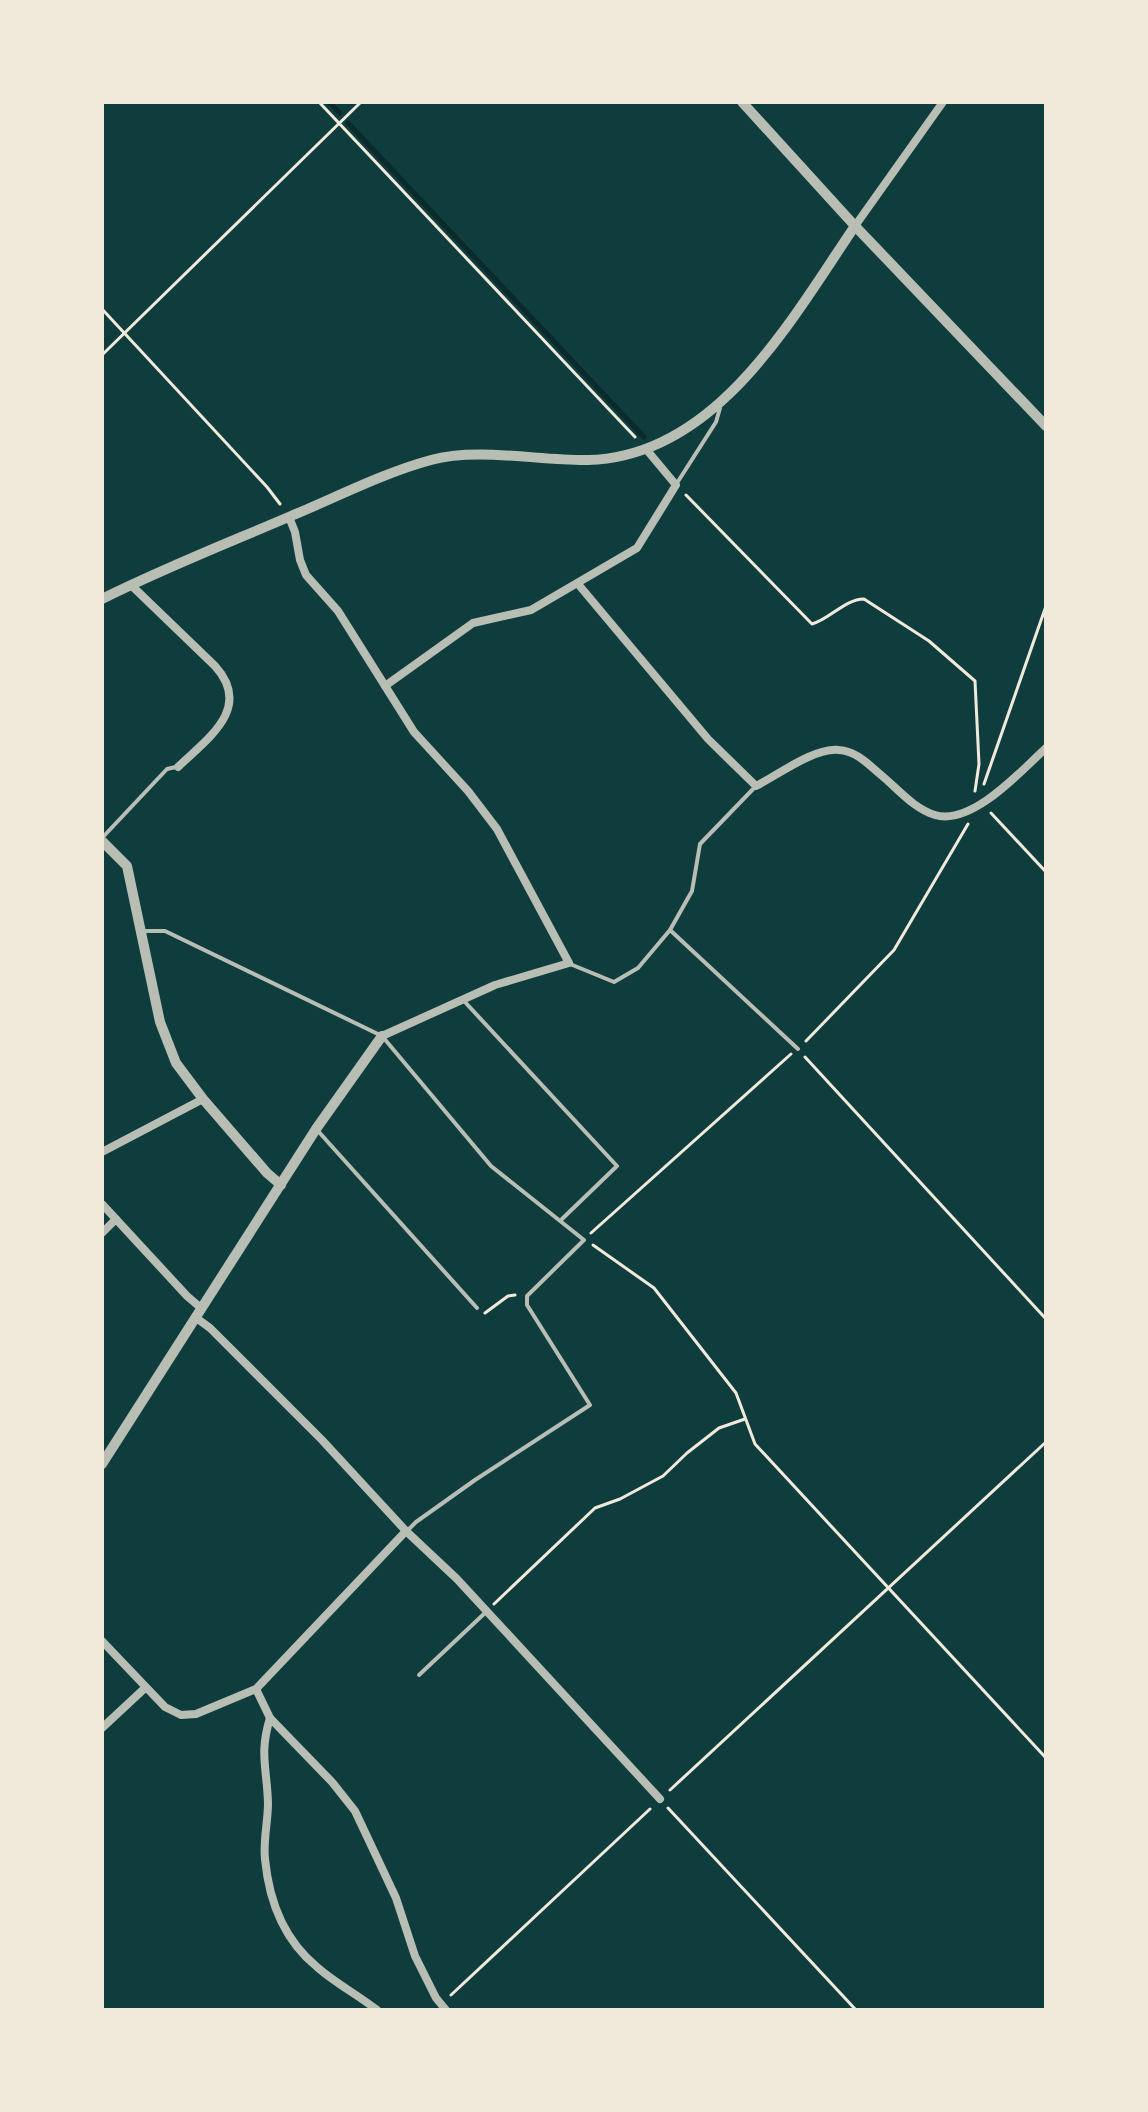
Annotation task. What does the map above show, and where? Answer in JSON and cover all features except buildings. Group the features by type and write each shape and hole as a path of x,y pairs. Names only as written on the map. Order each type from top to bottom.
{"street":[{"path":"742,102 855,226 1046,426"},
{"path":"102,599 289,517 433,459 461,455 591,460 646,449 684,429 744,381 770,350 943,102"},
{"path":"385,686 473,623 531,610 637,548 676,485 646,449"},
{"path":"102,1464 316,1129 382,1036 495,985 569,963 497,829 468,791 414,732 338,611 306,575 289,517"},
{"path":"578,584 708,739 756,786 824,751 840,750 859,756 921,809 937,816 948,816 977,807 990,799 1046,748"},
{"path":"131,585 215,666 230,688 227,715 211,736 178,767"},
{"path":"102,840 127,866 160,1022 176,1063 203,1099 281,1185"},
{"path":"102,1152 203,1099"},
{"path":"102,1204 187,1296 210,1328 322,1440 406,1531 457,1579 660,1799"},
{"path":"102,1233 116,1219"},
{"path":"102,1641 165,1707 181,1715 196,1714 256,1689 406,1531"},
{"path":"102,1728 145,1688"},
{"path":"256,1689 270,1718 332,1782 355,1811 396,1898 415,1956 441,2008"},
{"path":"270,1718 263,1748 268,1805 264,1856 274,1906 300,1951 317,1968 377,2010"}],"lane":[{"path":"676,485 716,422 721,401"},
{"path":"102,840 167,769 178,767"},
{"path":"569,963 614,982 638,968 670,930 692,891 700,844 756,786"},
{"path":"670,930 798,1049"},
{"path":"141,931 165,931 382,1036 491,1166 562,1219 584,1240 527,1296 527,1305 590,1405 475,1480 406,1531"},
{"path":"462,1000 617,1166 562,1219"},
{"path":"316,1129 477,1308"},
{"path":"419,1675 486,1612"}],"path":[{"path":"319,102 646,449"},
{"path":"102,355 361,102"},
{"path":"102,309 267,487 289,517"},
{"path":"676,485 812,624 821,622 856,599 864,599 929,641 975,681 979,764 975,789 977,807"},
{"path":"1046,606 977,807 894,950 798,1049 584,1240 654,1288 736,1393 755,1444 1046,1758"},
{"path":"977,807 988,811 1046,872"},
{"path":"798,1049 1046,1319"},
{"path":"477,1308 487,1313 508,1296 527,1296"},
{"path":"486,1612 595,1508 620,1499 663,1476 719,1428 745,1419"},
{"path":"441,2008 660,1799 1046,1442"},
{"path":"660,1799 856,2010"}],"waterway":[{"path":"329,102 340,113"},
{"path":"348,123 644,437"}]}
